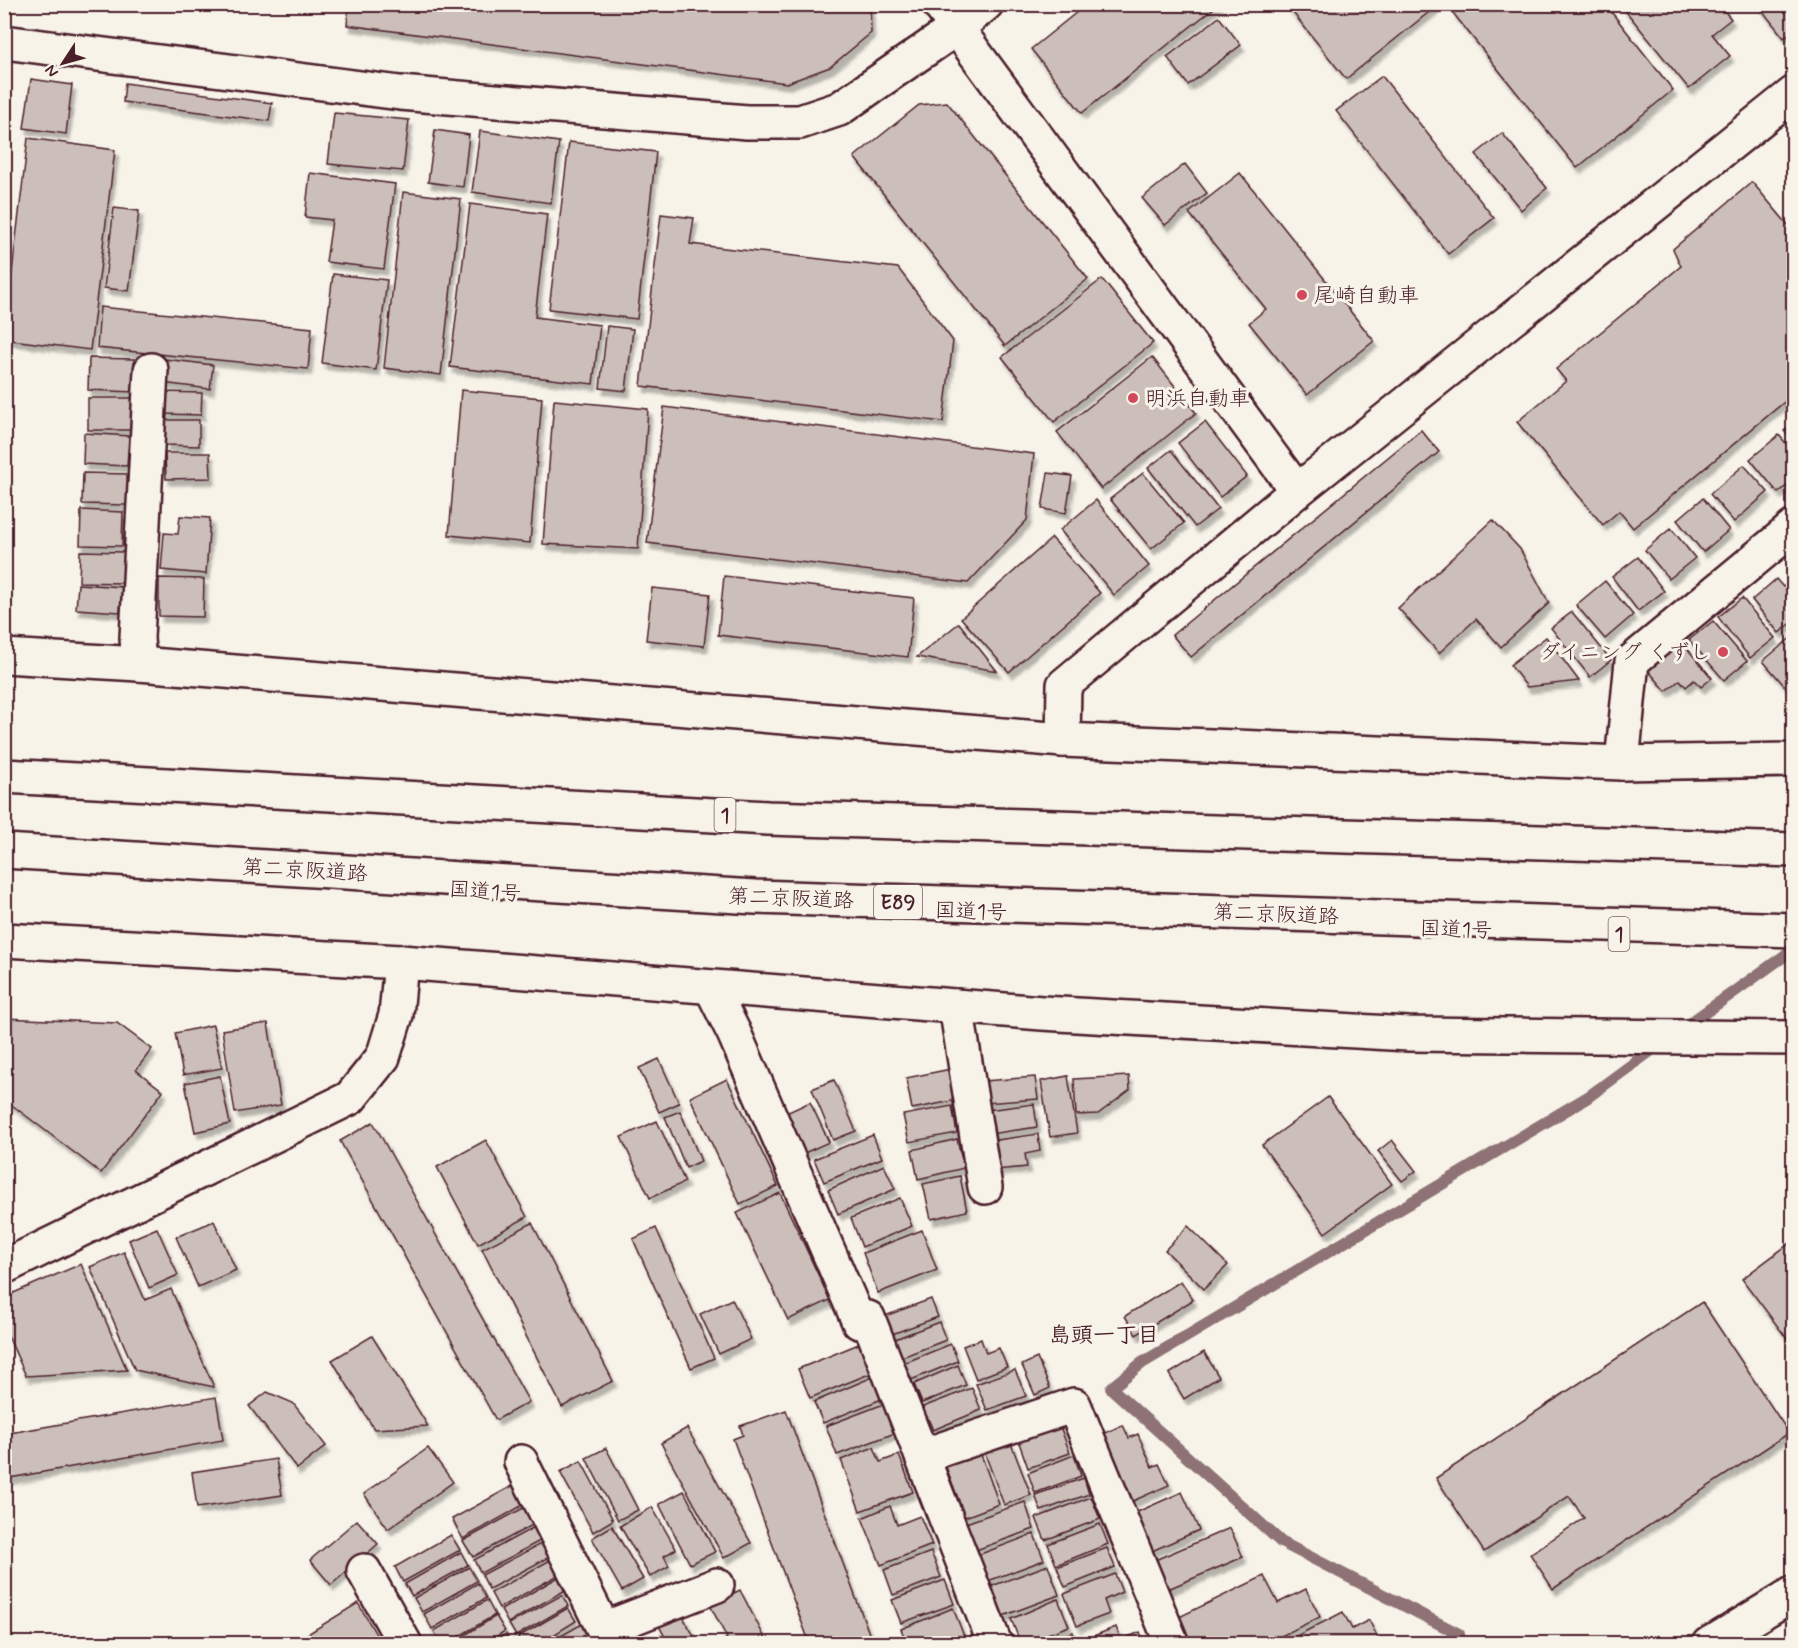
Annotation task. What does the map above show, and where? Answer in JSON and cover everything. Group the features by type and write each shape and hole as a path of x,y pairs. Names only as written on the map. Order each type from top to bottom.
{"main road":[{"path":"4,42 400,93 747,122 800,122 839,109 949,16 986,4"},
{"path":"949,16 1297,491"},
{"path":"1063,740 1064,685 1297,491 1794,93"},
{"path":"139,664 136,638 151,370"},
{"path":"1622,763 1632,661 1794,527"},
{"path":"4,656 139,664 1063,740 1622,763 1794,760"},
{"name":"1","path":"4,776 768,818 1794,850"},
{"path":"4,788 765,829 1794,858"},
{"name":"第二京阪道路","path":"4,852 755,897 1794,930"},
{"name":"国道1号","path":"4,861 533,894 1444,929 1794,939"},
{"path":"4,940 400,962 956,1006 1408,1034 1794,1038"},
{"path":"4,1267 350,1098 383,1057 396,1015 400,962"},
{"path":"711,987 734,1033 922,1456 995,1644"},
{"path":"956,1006 985,1187"},
{"path":"922,1456 1074,1405 1172,1644"},
{"path":"521,1462 607,1636 717,1585"},
{"path":"364,1571 405,1644"},
{"path":"1710,1644 1794,1593"}],"building":[{"path":"349,4 870,4 871,33 830,67 787,83 347,25"},
{"path":"1087,4 1219,4 1082,113 1031,49"},
{"path":"1286,4 1439,4 1346,79"},
{"path":"1463,4 1605,4 1673,90 1577,168 1453,13"},
{"path":"1620,4 1719,4 1731,19 1712,34 1730,56 1689,89"},
{"path":"1757,4 1794,4 1794,30 1784,38"},
{"path":"1219,17 1241,45 1188,85 1167,57"},
{"path":"1382,76 1494,218 1448,254 1336,111"},
{"path":"31,79 72,85 66,134 24,128"},
{"path":"125,83 272,103 269,121 123,102"},
{"path":"947,102 1088,279 1005,346 854,157 919,105"},
{"path":"334,113 409,120 403,171 328,164"},
{"path":"435,130 469,135 463,187 428,182"},
{"path":"480,131 559,142 551,203 472,192"},
{"path":"1502,133 1547,188 1521,210 1476,154"},
{"path":"28,138 115,150 90,350 4,339"},
{"path":"569,142 656,152 637,319 549,309"},
{"path":"1185,164 1207,193 1165,225 1142,198"},
{"path":"310,173 395,184 384,269 326,262 332,220 305,217"},
{"path":"1240,173 1374,341 1307,395 1249,323 1266,309 1189,213"},
{"path":"1752,182 1794,232 1794,394 1633,528 1619,511 1603,525 1517,422 1566,381 1556,369 1681,266 1673,249"},
{"path":"403,192 461,199 441,375 384,368"},
{"path":"470,204 547,214 535,317 600,325 593,384 450,367"},
{"path":"114,208 139,211 129,291 104,288"},
{"path":"661,214 694,218 690,244 898,268 953,341 943,422 641,386"},
{"path":"333,274 387,280 376,370 322,363"},
{"path":"1102,279 1153,343 1054,422 1002,357"},
{"path":"100,307 312,328 308,369 97,348"},
{"path":"607,326 633,329 626,391 600,388"},
{"path":"1152,357 1196,413 1101,489 1057,432"},
{"path":"89,358 134,359 134,392 88,390"},
{"path":"164,359 213,365 210,389 162,383"},
{"path":"461,390 542,398 530,543 449,535"},
{"path":"164,392 202,393 201,415 164,414"},
{"path":"88,398 132,398 132,430 88,430"},
{"path":"554,400 648,409 638,549 543,544"},
{"path":"664,407 1034,454 1027,520 968,583 647,543"},
{"path":"165,420 199,420 199,446 165,445"},
{"path":"1205,422 1247,476 1220,497 1178,443"},
{"path":"1794,424 1794,442 1784,431"},
{"path":"1421,430 1439,452 1191,657 1172,635"},
{"path":"84,433 129,436 127,466 83,464"},
{"path":"1779,435 1794,453 1794,480 1778,493 1750,459"},
{"path":"1171,450 1218,509 1195,527 1148,468"},
{"path":"165,453 210,453 211,478 166,479"},
{"path":"1744,465 1768,492 1734,522 1710,494"},
{"path":"83,473 128,474 127,505 82,504"},
{"path":"1048,473 1072,476 1066,513 1042,509"},
{"path":"1143,473 1184,523 1151,549 1110,499"},
{"path":"1703,498 1729,530 1703,552 1677,520"},
{"path":"1096,500 1149,566 1114,595 1060,530"},
{"path":"81,510 123,512 122,546 80,545"},
{"path":"180,516 210,518 206,574 161,570 164,533 178,534"},
{"path":"1493,520 1520,549 1549,603 1501,647 1476,619 1439,653 1398,608"},
{"path":"1671,528 1695,558 1669,579 1645,550"},
{"path":"1052,538 1100,593 1009,672 961,618"},
{"path":"80,551 124,552 123,583 79,582"},
{"path":"1638,557 1664,591 1638,611 1612,577"},
{"path":"724,576 914,598 908,657 718,635"},
{"path":"159,578 204,579 203,617 159,616"},
{"path":"1776,579 1783,587 1794,579 1794,621 1779,633 1752,600"},
{"path":"1605,581 1633,615 1605,639 1576,605"},
{"path":"78,584 122,587 120,612 76,609"},
{"path":"652,588 710,594 704,646 646,640"},
{"path":"1742,598 1775,638 1750,658 1718,617"},
{"path":"1572,612 1611,660 1590,677 1551,628"},
{"path":"1713,621 1747,661 1724,680 1689,640"},
{"path":"959,623 997,671 917,657"},
{"path":"1794,635 1794,687 1789,691 1763,661"},
{"path":"1546,637 1579,681 1527,687 1510,665"},
{"path":"1680,640 1712,678 1701,687 1694,680 1686,687 1680,680 1666,691 1647,669"},
{"path":"4,1018 117,1023 152,1049 136,1070 163,1091 101,1173 4,1099"},
{"path":"268,1023 281,1105 235,1113 222,1030"},
{"path":"213,1025 222,1068 183,1075 175,1033"},
{"path":"659,1059 679,1103 659,1112 639,1068"},
{"path":"951,1069 957,1100 912,1109 906,1078"},
{"path":"220,1076 230,1124 195,1132 185,1083"},
{"path":"1068,1076 1077,1133 1050,1137 1041,1081"},
{"path":"1129,1076 1130,1090 1098,1114 1076,1115 1074,1079"},
{"path":"1035,1077 1038,1099 985,1103 984,1081"},
{"path":"727,1079 778,1186 740,1204 690,1097"},
{"path":"834,1080 856,1131 833,1140 812,1089"},
{"path":"1328,1097 1392,1184 1325,1233 1262,1145"},
{"path":"810,1102 829,1142 802,1154 784,1114"},
{"path":"1034,1104 1037,1127 990,1134 987,1110"},
{"path":"952,1106 957,1133 909,1142 903,1115"},
{"path":"680,1111 701,1161 686,1168 665,1117"},
{"path":"657,1121 685,1182 650,1198 621,1137"},
{"path":"373,1122 529,1402 496,1420 340,1141"},
{"path":"1038,1134 1040,1151 1025,1154 1027,1167 995,1170 990,1141"},
{"path":"873,1135 882,1158 824,1182 814,1159"},
{"path":"957,1139 964,1168 918,1179 912,1150"},
{"path":"486,1140 527,1217 478,1244 437,1167"},
{"path":"1392,1140 1416,1171 1402,1181 1378,1151"},
{"path":"884,1165 895,1189 838,1214 828,1190"},
{"path":"960,1176 967,1211 931,1219 923,1184"},
{"path":"780,1193 830,1300 788,1320 737,1213"},
{"path":"900,1198 912,1226 862,1247 851,1218"},
{"path":"214,1221 236,1270 198,1287 176,1237"},
{"path":"532,1223 613,1381 562,1407 482,1249"},
{"path":"1188,1226 1228,1265 1204,1289 1165,1250"},
{"path":"157,1228 178,1275 149,1288 129,1240"},
{"path":"656,1228 714,1358 691,1368 633,1239"},
{"path":"922,1230 937,1270 878,1293 863,1253"},
{"path":"1794,1240 1794,1342 1791,1344 1742,1279"},
{"path":"124,1252 145,1300 171,1289 214,1387 135,1370 90,1267"},
{"path":"81,1264 127,1370 26,1376 4,1327 4,1297"},
{"path":"1181,1281 1193,1300 1136,1335 1125,1316"},
{"path":"732,1299 751,1339 719,1354 700,1314"},
{"path":"931,1299 938,1317 892,1334 885,1316"},
{"path":"1702,1302 1789,1433 1553,1589 1530,1554 1584,1518 1569,1496 1484,1552 1436,1478"},
{"path":"939,1322 946,1340 902,1357 895,1339"},
{"path":"372,1336 428,1426 374,1429 332,1360"},
{"path":"981,1339 986,1353 999,1348 1007,1367 976,1379 963,1346"},
{"path":"861,1343 874,1372 810,1398 798,1369"},
{"path":"951,1344 958,1361 911,1380 904,1363"},
{"path":"1204,1352 1219,1377 1184,1399 1169,1374"},
{"path":"1037,1358 1050,1388 1035,1395 1022,1365"},
{"path":"958,1365 966,1385 922,1403 914,1384"},
{"path":"1015,1370 1026,1396 987,1410 976,1384"},
{"path":"875,1376 884,1398 823,1423 814,1402"},
{"path":"972,1388 981,1410 933,1430 923,1407"},
{"path":"267,1392 293,1403 326,1446 297,1469 249,1406"},
{"path":"216,1397 223,1440 4,1479 4,1434"},
{"path":"884,1404 895,1433 837,1455 826,1426"},
{"path":"786,1410 873,1644 810,1644 733,1439 743,1435 740,1426"},
{"path":"1058,1421 1070,1453 1028,1468 1017,1437"},
{"path":"1123,1425 1129,1438 1138,1434 1152,1467 1159,1464 1169,1485 1133,1501 1103,1434"},
{"path":"687,1428 751,1543 724,1558 661,1443"},
{"path":"1010,1441 1031,1495 1004,1505 984,1451"},
{"path":"874,1447 880,1462 899,1455 913,1492 860,1511 841,1460"},
{"path":"428,1448 453,1482 388,1529 364,1494"},
{"path":"606,1448 638,1510 618,1520 586,1458"},
{"path":"980,1452 999,1504 965,1517 945,1464"},
{"path":"1074,1455 1081,1476 1035,1493 1028,1473"},
{"path":"276,1459 282,1495 197,1508 192,1472"},
{"path":"581,1461 613,1520 593,1532 560,1472"},
{"path":"1084,1478 1089,1494 1041,1511 1035,1495"},
{"path":"514,1485 525,1504 463,1539 452,1519"},
{"path":"684,1491 715,1552 690,1564 659,1504"},
{"path":"1182,1492 1199,1530 1152,1551 1135,1513"},
{"path":"1091,1497 1100,1519 1045,1540 1036,1518"},
{"path":"1025,1502 1034,1529 976,1550 966,1523"},
{"path":"529,1505 538,1522 473,1557 463,1541"},
{"path":"890,1506 897,1525 920,1516 932,1545 881,1565 862,1518"},
{"path":"652,1507 676,1549 664,1556 669,1566 650,1577 620,1526"},
{"path":"357,1520 378,1544 331,1585 310,1560"},
{"path":"540,1524 547,1537 481,1573 474,1560"},
{"path":"1100,1524 1108,1544 1056,1565 1048,1544"},
{"path":"612,1526 643,1579 622,1591 592,1538"},
{"path":"1230,1528 1243,1557 1161,1592 1148,1563"},
{"path":"1034,1534 1044,1560 988,1581 978,1555"},
{"path":"451,1535 460,1550 403,1582 395,1567"},
{"path":"548,1540 555,1554 489,1589 482,1575"},
{"path":"1107,1548 1115,1567 1065,1587 1057,1567"},
{"path":"461,1552 468,1565 412,1596 405,1584"},
{"path":"931,1552 941,1577 893,1595 884,1570"},
{"path":"554,1558 562,1573 499,1608 491,1593"},
{"path":"1048,1565 1059,1595 1003,1616 992,1586"},
{"path":"469,1567 477,1581 422,1612 414,1598"},
{"path":"1115,1574 1122,1592 1104,1600 1109,1614 1077,1626 1064,1594"},
{"path":"562,1575 569,1588 508,1623 501,1610"},
{"path":"1264,1576 1278,1603 1306,1589 1320,1617 1265,1644 1189,1644 1177,1618"},
{"path":"945,1580 954,1604 901,1623 892,1600"},
{"path":"478,1583 486,1598 432,1629 424,1614"},
{"path":"740,1590 768,1644 718,1644 727,1638 710,1605"},
{"path":"562,1595 568,1606 516,1636 509,1624"},
{"path":"1058,1599 1069,1626 1021,1644 1011,1619"},
{"path":"487,1600 495,1615 446,1644 441,1644 434,1631"},
{"path":"358,1603 378,1638 369,1644 311,1644 306,1635"},
{"path":"568,1608 576,1621 539,1644 521,1644 518,1637"},
{"path":"953,1608 964,1636 944,1644 907,1644 901,1629"},
{"path":"680,1612 699,1644 669,1644 658,1624"},
{"path":"1343,1612 1352,1629 1369,1620 1381,1644 1281,1644"},
{"path":"496,1616 505,1631 484,1644 450,1644"},
{"path":"582,1624 590,1637 580,1644 547,1644"},
{"path":"1116,1627 1121,1640 1140,1632 1145,1644 1087,1644 1086,1639"},
{"path":"1073,1632 1077,1644 1043,1644"},
{"path":"506,1634 511,1644 489,1644"},
{"path":"660,1635 664,1644 645,1644"}],"waterway":[{"path":"1682,1029 1794,949"},
{"path":"1459,1634 1281,1542 1111,1388 1142,1363 1588,1097 1660,1044"}],"place":[{"name":"尾崎自動車","path":"1302,295"},
{"name":"明浜自動車","path":"1133,398"},
{"name":"ダイニング くずし","path":"1723,652"}],"district":[{"name":"島頭一丁目","path":"1104,1334"}]}
